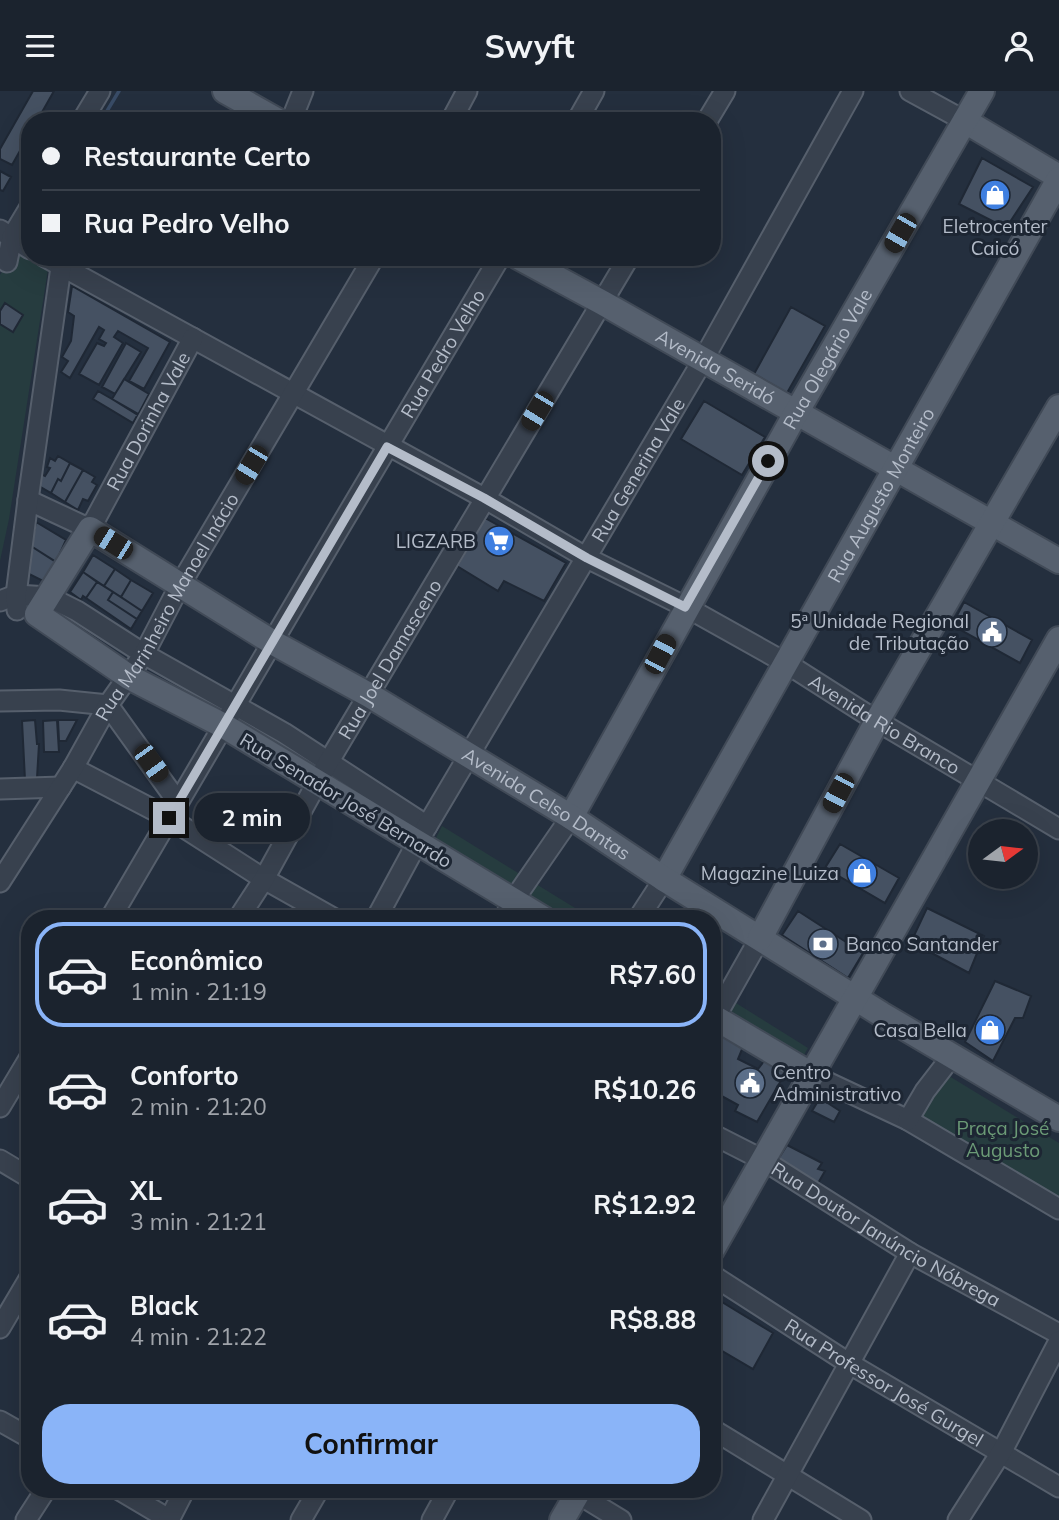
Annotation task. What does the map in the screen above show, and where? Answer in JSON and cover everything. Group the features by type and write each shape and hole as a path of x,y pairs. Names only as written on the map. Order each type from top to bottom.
{"main road":[{"path":"225,91 262,112"},
{"name":"Rua Olegário Vale","path":"571,817 685,607 982,91"},
{"path":"965,121 1059,178"},
{"name":"Rua Augusto Monteiro","path":"664,879 1059,178"},
{"name":"Avenida Seridó","path":"535,266 1059,561"},
{"path":"760,937 877,721 1059,407"},
{"name":"Avenida Celso Dantas","path":"90,529 272,642 369,695 467,757 571,817 715,910"},
{"name":"Rua Dorinha Vale","path":"20,604 90,529"},
{"name":"Rua Senador José Bernardo","path":"20,604 129,677 224,726 270,754 323,772 422,834 508,910"},
{"path":"721,1234 979,783 1052,669 1059,639"},
{"name":"Avenida Celso Dantas","path":"721,913 952,1056 1059,1117"},
{"path":"721,1024 812,1075"},
{"path":"562,1520 573,1498"}],"street":[{"path":"295,112 303,91"},
{"path":"456,112 467,91"},
{"path":"583,112 594,91"},
{"path":"713,112 725,91"},
{"name":"Rua Generina Vale","path":"381,910 467,757 704,360 853,91"},
{"path":"910,91 965,121"},
{"path":"3,267 19,239"},
{"path":"20,604 53,266"},
{"name":"Avenida Rio Branco","path":"60,266 484,498 587,558 685,607 786,663 877,721 1059,829"},
{"name":"Rua Marinheiro Manoel Inácio","path":"0,882 73,768 108,705 144,654 180,585 369,266"},
{"name":"Rua Pedro Velho","path":"115,910 495,266"},
{"name":"Rua Joel Damasceno","path":"244,910 484,498 624,266"},
{"name":"Rua Dorinha Vale","path":"90,529 193,338"},
{"name":"Avenida Celso Dantas","path":"28,500 90,529"},
{"name":"Rua Senador José Bernardo","path":"20,604 93,622 284,733 323,772"},
{"path":"79,643 93,622"},
{"path":"179,703 191,680"},
{"path":"0,701 59,700 108,705 173,809"},
{"path":"270,754 284,733"},
{"path":"73,768 173,809 264,879 319,910"},
{"path":"0,789 61,787"},
{"name":"Rua Olegário Vale","path":"508,910 571,817"},
{"name":"Rua Augusto Monteiro","path":"644,910 664,879"},
{"path":"721,1005 760,937"},
{"path":"908,1120 925,1091 952,1056"},
{"path":"0,1107 21,1071"},
{"path":"812,1075 908,1120 1059,1209"},
{"name":"Rua Doutor Janúncio Nóbrega","path":"721,1139 762,1160 910,1254 1059,1334"},
{"path":"0,1160 21,1173"},
{"path":"763,1520 910,1254"},
{"name":"Rua Professor José Gurgel","path":"721,1281 850,1364 1059,1486"},
{"path":"0,1328 21,1292"},
{"path":"958,1520 1002,1451 1059,1341"},
{"path":"0,1421 21,1433"},
{"path":"721,1434 861,1520"},
{"path":"26,1520 40,1498"},
{"path":"133,1498 170,1520 180,1498"},
{"path":"301,1520 314,1498"},
{"path":"432,1520 444,1498"},
{"path":"587,1498 621,1520"}],"green space":[{"path":"14,253 21,256 21,266 42,266 48,269 0,561 0,275"},
{"path":"442,826 578,910 536,910 431,848"},
{"path":"721,994 808,1048 798,1065 721,1019"},
{"name":"Praça José Augusto","path":"944,1073 1059,1143 1059,1203 920,1117"}],"building":[{"path":"33,91 54,91 42,112 21,112"},
{"path":"21,112 21,149 12,165 0,159 0,149"},
{"name":"Eletrocenter Caicó","path":"982,158 1033,187 1006,228 959,204"},
{"path":"0,171 11,177 3,191 0,190"},
{"path":"72,286 170,342 144,389 129,381 148,348 118,331 114,337 123,343 99,385 79,374 97,343 104,346 106,343 99,339 104,330 99,327 70,378 61,372 68,361 62,357 71,341 74,316 68,312"},
{"path":"5,303 23,315 13,332 0,324 0,311"},
{"path":"791,307 825,326 787,393 754,374"},
{"path":"126,343 141,352 115,394 102,387"},
{"path":"124,379 149,394 138,415 112,399"},
{"path":"98,391 138,414 133,423 93,399"},
{"path":"704,401 765,437 742,475 681,439"},
{"path":"58,456 70,463 51,493 39,486 41,474 45,476 50,468 47,467 50,458 55,461"},
{"path":"70,463 83,470 65,502 51,493"},
{"path":"83,470 95,477 92,482 97,485 88,501 83,499 78,510 65,502"},
{"name":"LIGZARB","path":"485,518 566,563 544,601 504,581 498,591 457,566"},
{"path":"36,522 66,540 56,562 31,546"},
{"path":"31,546 56,562 47,583 27,573"},
{"path":"93,555 115,569 104,586 83,572"},
{"path":"115,569 131,580 121,597 104,586"},
{"path":"83,572 97,582 86,598 83,596 81,600 70,592"},
{"path":"131,580 153,593 142,611 121,597"},
{"path":"97,582 113,592 108,600 137,619 131,629 86,598"},
{"path":"113,592 142,611 137,619 108,600"},
{"name":"5ª Unidade Regional de Tributação","path":"964,602 1032,640 1020,663 952,625"},
{"path":"35,720 39,744 37,778 25,780 22,721"},
{"path":"57,720 59,752 44,752 43,721"},
{"path":"58,720 77,720 66,741 59,741"},
{"name":"Magazine Luiza","path":"840,844 899,878 885,903 825,868"},
{"path":"927,908 984,936 969,973 911,942"},
{"name":"Banco Santander","path":"798,911 863,953 848,978 782,935"},
{"name":"Casa Bella","path":"995,981 1031,996 1023,1018 1015,1018 993,1061 965,1042"},
{"path":"721,1036 743,1047 738,1059 758,1069 764,1061 786,1072 757,1122 735,1111 738,1105 721,1096"},
{"path":"820,1098 840,1111 834,1122 812,1111"},
{"path":"787,1145 822,1163 818,1169 825,1171 817,1185 775,1164"},
{"path":"721,1301 773,1333 753,1369 721,1350"}],"waterway":[{"path":"106,112 119,91"}],"place":[{"name":"Eletrocenter Caicó","path":"995,195"},
{"name":"LIGZARB","path":"499,541"},
{"name":"5ª Unidade Regional de Tributação","path":"992,632"},
{"name":"Magazine Luiza","path":"862,873"},
{"name":"Banco Santander","path":"823,944"},
{"name":"Casa Bella","path":"990,1030"},
{"name":"Centro Administrativo","path":"750,1083"}],"route":[{"path":"169,818 387,447 484,498 587,558 685,607 768,461"}]}
